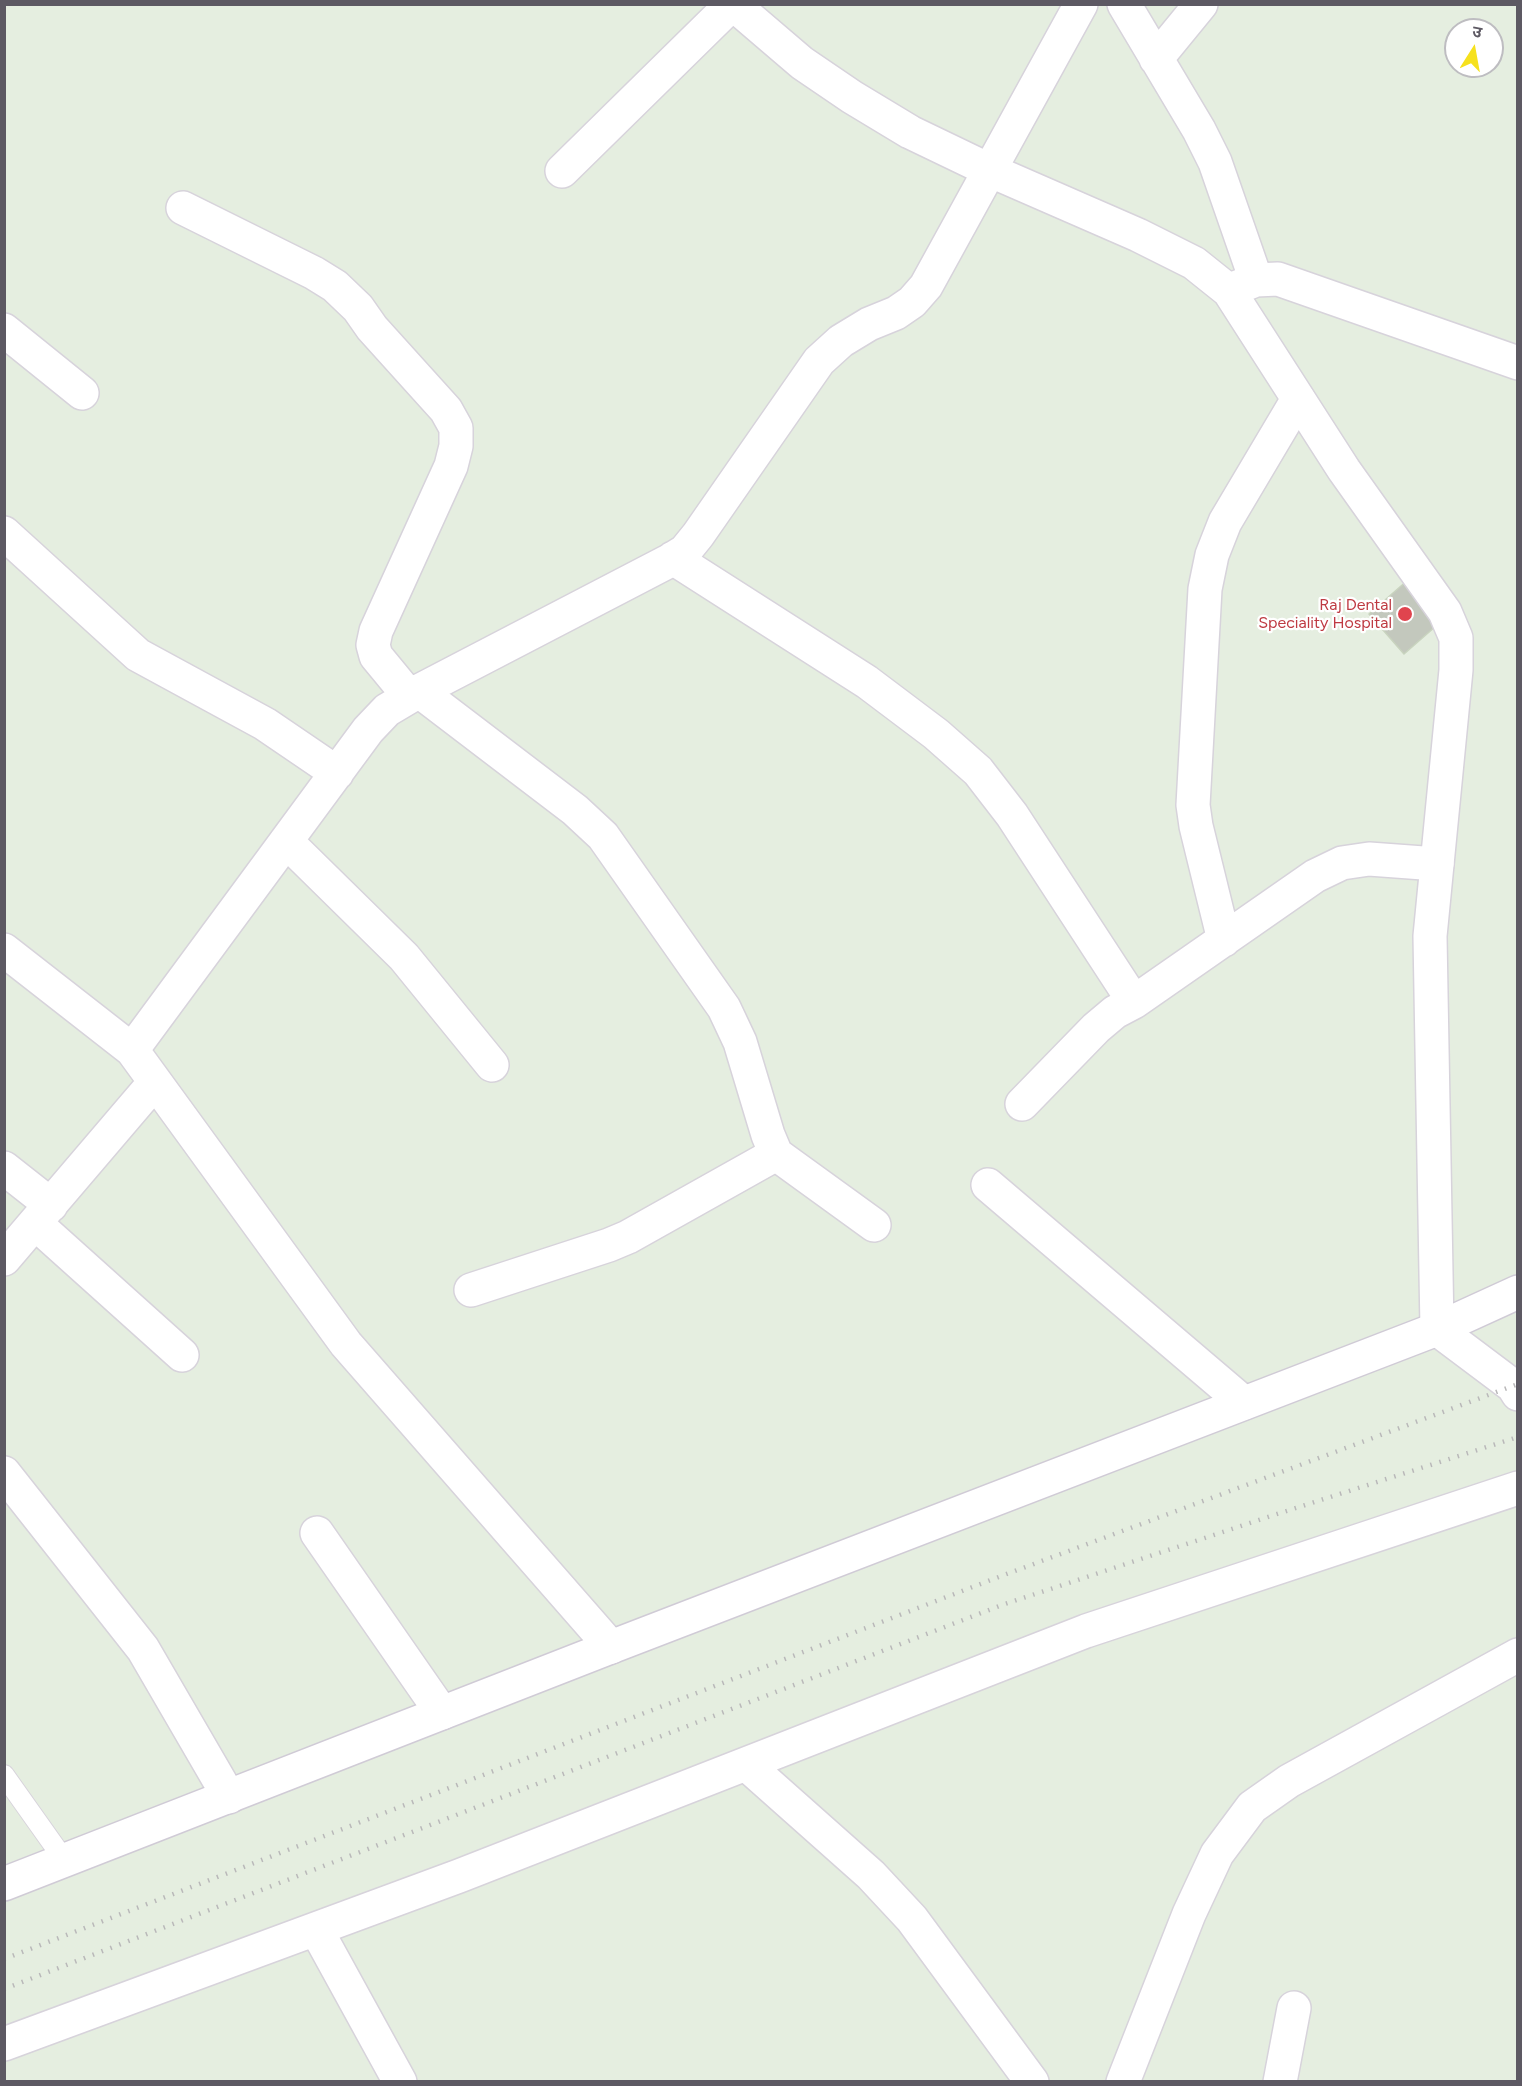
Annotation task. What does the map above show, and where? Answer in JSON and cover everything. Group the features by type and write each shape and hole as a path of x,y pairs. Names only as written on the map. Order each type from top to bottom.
{"street":[{"path":"562,171 732,4 802,63 852,97 910,132 989,170 1138,235 1243,286 1278,279 1518,363"},
{"path":"132,1050 368,730 387,710 414,693 685,551 819,362 841,341 869,324 896,313 912,302 926,286 1081,4"},
{"path":"1124,4 1199,130 1215,162 1243,286 1298,399 1344,470 1444,612 1456,638 1456,670 1430,936 1437,1329"},
{"path":"1156,59 1201,4"},
{"path":"183,208 314,273 335,286 358,308 372,328 446,410 456,428 456,446 451,466 376,632 373,645 376,656 414,693 575,810 603,836 724,1008 740,1042 768,1135 776,1154 874,1225"},
{"path":"4,330 82,393"},
{"path":"1224,940 1193,805 1205,589 1212,555 1225,522 1298,399"},
{"path":"4,533 138,655 265,724 337,773"},
{"path":"673,558 867,682 936,734 978,771 1012,815 1134,1002"},
{"path":"286,841 404,957 492,1065"},
{"path":"1022,1104 1096,1028 1115,1012 1134,1002 1315,876 1342,863 1369,859 1437,864"},
{"path":"4,950 132,1050 346,1344 611,1647"},
{"path":"4,1259 156,1082"},
{"path":"471,1290 628,1237 776,1154"},
{"path":"4,1168 43,1214 182,1355"},
{"path":"988,1185 1244,1403"},
{"path":"4,1884 1437,1329 1518,1292"},
{"path":"1437,1329 1513,1386 1518,1394"},
{"path":"4,1473 143,1649 229,1797"},
{"path":"4,2044 459,1876 1086,1631 1518,1488"},
{"path":"316,1533 442,1713"},
{"path":"1123,2082 1189,1914 1217,1854 1252,1807 1289,1781 1518,1655"},
{"path":"746,1764 871,1875 912,1919 1032,2082"},
{"path":"316,1929 400,2082"},
{"path":"1280,2082 1294,2008"}],"lane":[{"path":"4,1775 65,1861"}],"building":[{"path":"1409,579 1444,619 1404,654 1369,614"}],"railway":[{"path":"4,1959 996,1578 1518,1384"},
{"path":"4,1989 1002,1605 1518,1437"}],"place":[{"name":"Raj Dental Speciality Hospital","path":"1405,614"}]}
